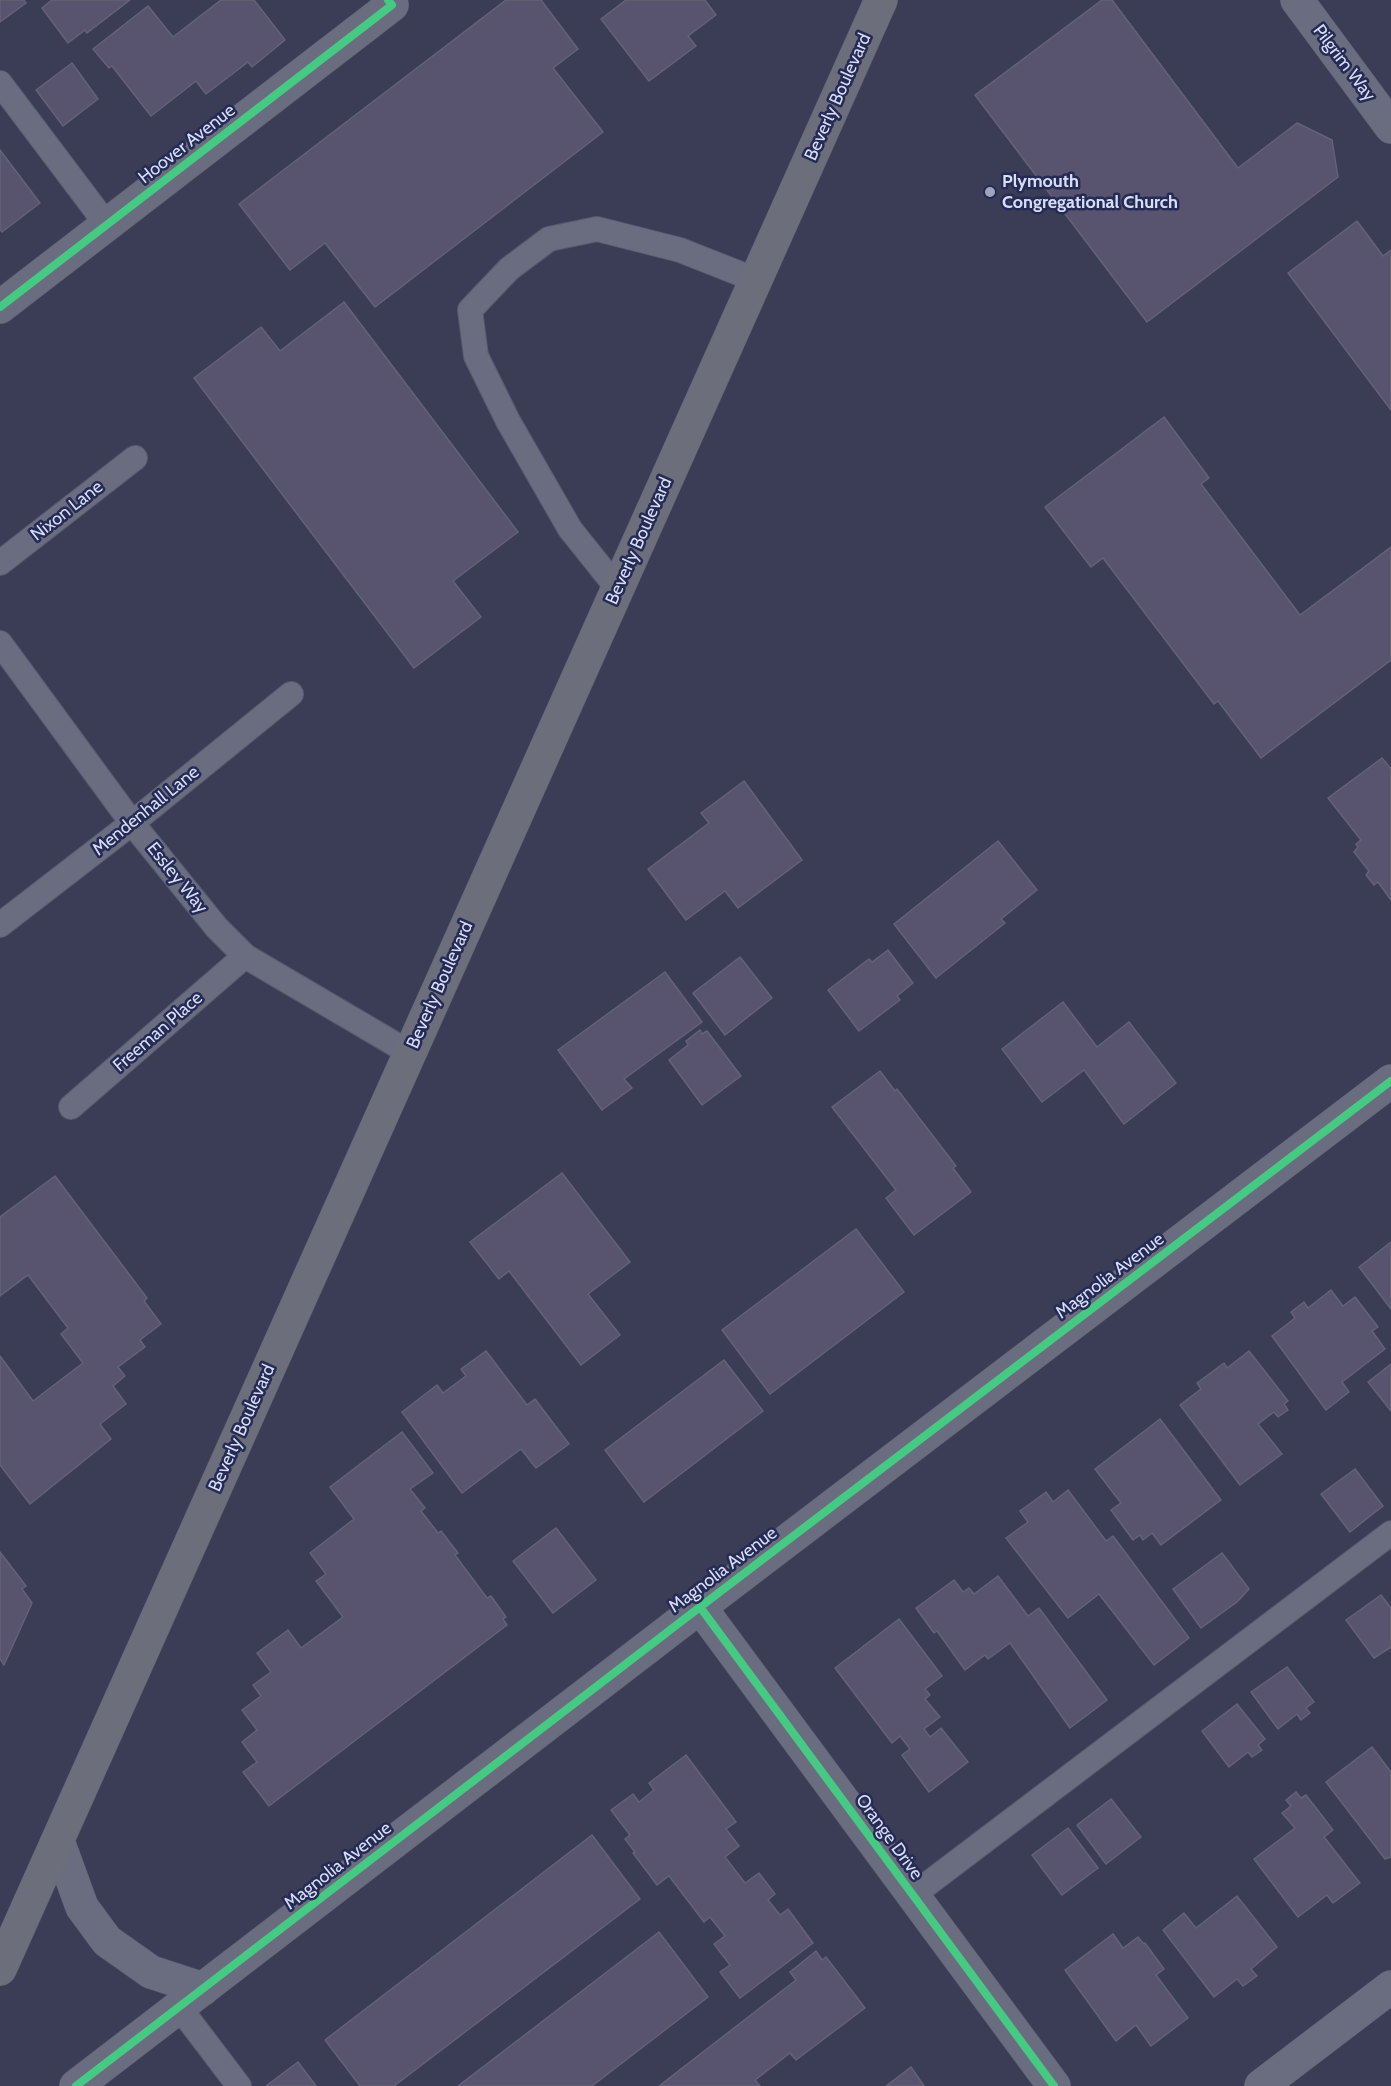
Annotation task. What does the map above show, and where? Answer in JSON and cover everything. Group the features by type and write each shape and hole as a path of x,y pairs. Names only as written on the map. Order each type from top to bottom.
{"main road":[{"name":"Beverly Boulevard","path":"0,1970 881,0"}],"street":[{"name":"Pilgrim Way","path":"1297,0 1391,127"},
{"name":"Hoover Avenue","path":"0,307 393,2"},
{"name":"Magnolia Avenue","path":"76,2086 1391,1081"},
{"name":"Orange Drive","path":"700,1607 1054,2086"},
{"path":"58,1841 82,1906 108,1941 191,1998"},
{"path":"1261,2086 1391,1987"}],"lane":[{"path":"0,83 106,225"},
{"path":"618,589 570,529 508,421 476,356 470,310 509,268 549,239 597,229 680,250 756,280"},
{"name":"Nixon Lane","path":"0,563 135,458"},
{"name":"Essley Way","path":"0,643 132,823 217,928 245,956 410,1053"},
{"name":"Mendenhall Lane","path":"0,925 132,823 291,694"},
{"name":"Freeman Place","path":"71,1107 245,956"},
{"path":"913,1895 1391,1533"},
{"path":"191,1998 239,2086"}],"building":[{"path":"0,0 24,0 26,3 0,22"},
{"path":"52,0 130,0 87,33 85,30 68,43 42,8"},
{"path":"221,0 254,0 285,40 252,67 248,62 206,94 196,81 151,116 112,66 109,68 93,49 148,6 173,37"},
{"path":"506,0 541,0 578,49 553,68 603,132 375,307 325,243 290,270 239,204"},
{"path":"626,0 705,0 716,15 688,36 696,46 649,81 601,19"},
{"path":"1102,0 1112,0 1238,168 1297,123 1332,140 1338,177 1147,322 975,95"},
{"path":"72,63 98,99 63,126 36,90"},
{"path":"0,150 40,203 2,232 0,229"},
{"path":"1357,221 1383,256 1391,250 1391,410 1288,273"},
{"path":"344,302 518,532 453,581 481,617 414,668 194,378 261,327 280,351"},
{"path":"1164,417 1209,478 1201,484 1300,615 1391,547 1391,660 1261,758 1218,701 1214,704 1103,558 1091,567 1045,507"},
{"path":"1382,758 1391,769 1391,900 1378,882 1374,885 1366,875 1369,871 1354,852 1358,847 1356,844 1361,840 1328,798"},
{"path":"744,781 802,860 738,908 725,891 686,920 648,869 709,823 701,813"},
{"path":"998,841 1037,890 1001,919 1005,923 936,978 894,924"},
{"path":"888,950 913,983 897,996 900,1000 859,1031 828,990 869,959 872,962"},
{"path":"740,957 772,998 725,1035 693,993"},
{"path":"665,972 702,1022 624,1079 632,1088 602,1110 558,1050"},
{"path":"1063,1002 1097,1047 1129,1022 1176,1083 1124,1124 1084,1070 1042,1102 1002,1049"},
{"path":"700,1030 702,1034 707,1031 741,1076 702,1105 669,1060 688,1045 686,1041"},
{"path":"880,1071 895,1091 897,1089 956,1166 953,1168 971,1192 914,1235 886,1198 896,1190 832,1107"},
{"path":"562,1173 630,1262 588,1294 620,1335 581,1365 509,1271 499,1279 470,1242"},
{"path":"55,1176 147,1298 144,1301 161,1324 140,1340 145,1347 118,1367 125,1376 113,1386 126,1404 100,1424 111,1439 30,1504 0,1465 0,1356 33,1401 83,1363 61,1334 68,1328 28,1275 0,1296 0,1217"},
{"path":"856,1229 904,1292 770,1394 722,1330"},
{"path":"1391,1242 1391,1309 1359,1267"},
{"path":"1331,1290 1343,1306 1355,1297 1378,1327 1372,1331 1385,1349 1342,1382 1349,1392 1326,1410 1272,1336 1295,1318 1291,1312 1304,1302 1308,1308"},
{"path":"486,1351 527,1405 535,1399 569,1444 536,1468 521,1449 462,1493 402,1412 437,1385 443,1393 466,1376 461,1369"},
{"path":"1249,1351 1288,1401 1284,1404 1288,1410 1278,1417 1274,1412 1258,1424 1282,1454 1240,1485 1180,1405 1201,1389 1197,1383 1224,1363 1227,1368"},
{"path":"724,1360 763,1411 644,1502 605,1450"},
{"path":"1391,1364 1391,1411 1368,1382"},
{"path":"1160,1419 1221,1500 1161,1545 1152,1533 1143,1540 1140,1535 1133,1540 1111,1510 1121,1503 1095,1469"},
{"path":"402,1432 433,1473 410,1489 425,1508 421,1511 458,1553 455,1555 487,1598 491,1596 506,1617 503,1619 507,1625 269,1806 243,1772 257,1762 242,1742 257,1730 242,1710 261,1696 253,1685 271,1672 257,1653 288,1630 301,1648 343,1617 316,1581 326,1574 310,1553 354,1519 330,1487"},
{"path":"1355,1469 1383,1506 1350,1532 1321,1494"},
{"path":"1068,1490 1106,1541 1113,1536 1189,1638 1154,1665 1099,1594 1068,1618 1006,1538 1028,1522 1020,1511 1046,1492 1053,1502"},
{"path":"556,1528 596,1580 553,1613 513,1561"},
{"path":"0,1552 26,1586 22,1589 32,1603 4,1665 0,1659"},
{"path":"1222,1553 1249,1589 1237,1602 1201,1628 1173,1589"},
{"path":"998,1576 1028,1616 1039,1608 1107,1700 1070,1728 1010,1643 988,1659 985,1655 965,1670 937,1631 934,1633 916,1608 954,1580 963,1592 969,1588 974,1594"},
{"path":"1381,1595 1391,1608 1391,1647 1374,1658 1346,1620"},
{"path":"899,1619 942,1676 925,1689 930,1695 925,1699 940,1717 924,1729 930,1737 941,1728 968,1762 929,1792 902,1755 910,1749 900,1736 892,1743 835,1668"},
{"path":"1287,1667 1314,1702 1306,1708 1310,1713 1301,1720 1297,1714 1278,1729 1251,1692"},
{"path":"1237,1704 1265,1739 1258,1745 1262,1750 1252,1757 1248,1752 1229,1767 1202,1731"},
{"path":"1372,1747 1391,1772 1391,1857 1385,1859 1326,1782"},
{"path":"686,1755 736,1822 726,1829 739,1846 725,1857 745,1883 759,1873 775,1894 768,1900 780,1915 788,1909 813,1943 740,1998 720,1972 730,1965 714,1944 725,1936 710,1917 704,1922 669,1876 657,1885 633,1853 635,1852 625,1839 630,1835 611,1810 633,1794 639,1802 654,1790 649,1783"},
{"path":"1296,1792 1301,1798 1306,1795 1333,1830 1324,1837 1360,1883 1333,1903 1327,1895 1298,1917 1254,1859 1295,1828 1282,1813 1291,1806 1286,1800"},
{"path":"1111,1799 1141,1837 1106,1864 1077,1825"},
{"path":"1068,1828 1098,1868 1062,1895 1032,1855"},
{"path":"592,1835 640,1899 394,2086 360,2086 325,2040"},
{"path":"1237,1896 1277,1947 1251,1969 1257,1976 1243,1986 1237,1979 1214,1997 1163,1930 1184,1913 1196,1928"},
{"path":"659,1932 708,1997 592,2086 458,2086"},
{"path":"1113,1934 1123,1948 1138,1937 1145,1943 1164,1969 1156,1975 1188,2018 1151,2046 1136,2025 1116,2041 1065,1970"},
{"path":"816,1951 822,1960 826,1957 865,2008 796,2060 790,2053 755,2080 760,2086 659,2086 796,1980 790,1972"},
{"path":"298,2062 316,2086 266,2086"},
{"path":"911,2067 924,2086 886,2086"}],"cycle path":[{"path":"0,307 392,5 388,0"},
{"path":"76,2086 1391,1081"},
{"path":"700,1607 1054,2086"}],"place":[{"name":"Plymouth Congregational Church","path":"990,192"}]}
